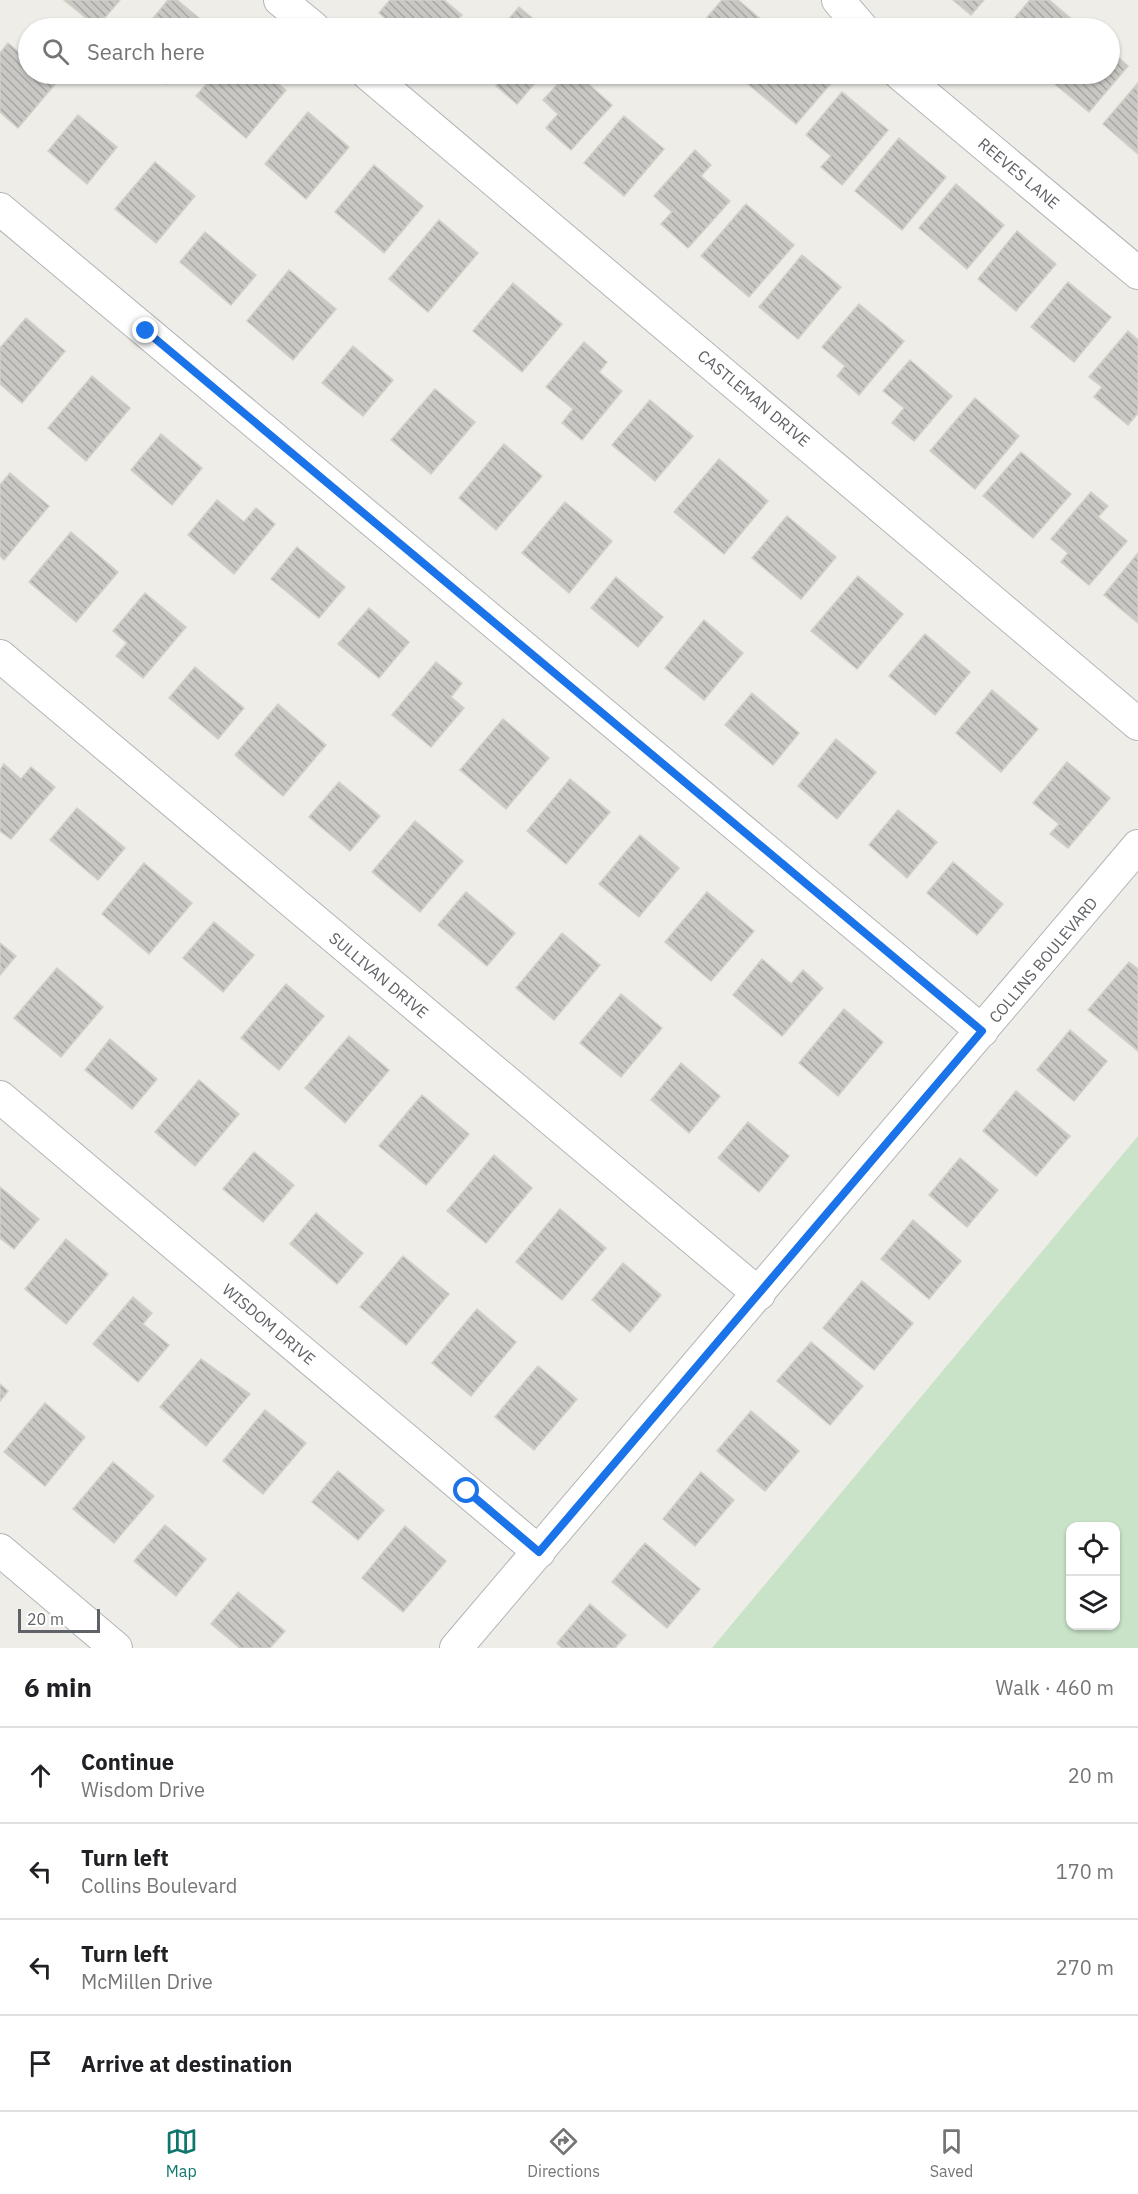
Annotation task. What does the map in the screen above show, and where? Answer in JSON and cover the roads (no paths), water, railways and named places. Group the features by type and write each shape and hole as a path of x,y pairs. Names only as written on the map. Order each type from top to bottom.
{"street":[{"name":"CASTLEMAN DRIVE","path":"380,84 1138,724"},
{"name":"REEVES LANE","path":"912,84 1138,273"},
{"path":"0,209 982,1031"},
{"name":"SULLIVAN DRIVE","path":"0,656 759,1294"},
{"name":"COLLINS BOULEVARD","path":"456,1648 1138,846"},
{"name":"WISDOM DRIVE","path":"0,1097 539,1552"},
{"path":"0,1550 116,1648"}]}
